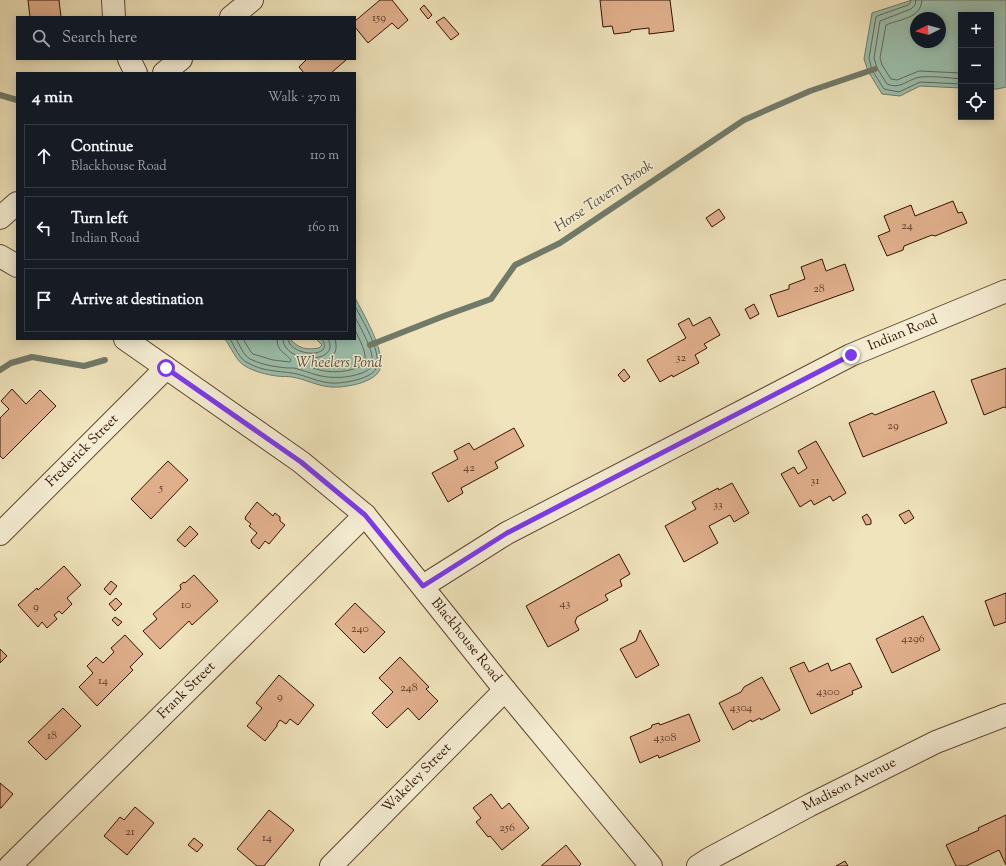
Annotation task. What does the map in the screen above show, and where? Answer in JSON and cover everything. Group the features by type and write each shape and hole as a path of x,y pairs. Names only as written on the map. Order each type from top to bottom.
{"street":[{"path":"112,0 114,16"},
{"path":"232,16 252,0"},
{"path":"130,60 136,72"},
{"path":"165,72 180,60"},
{"path":"0,218 16,204"},
{"path":"0,256 16,265"},
{"name":"Indian Road","path":"423,586 507,533 851,355 1006,291"},
{"name":"Blackhouse Road","path":"126,340 301,462 365,515 505,690 651,866"},
{"name":"Frederick Street","path":"0,534 166,368"},
{"name":"Frank Street","path":"10,866 365,515"},
{"name":"Wakeley Street","path":"331,866 505,690"},
{"name":"Madison Avenue","path":"707,864 810,805 936,742 1006,715"}],"water":[{"path":"912,0 1006,0 1006,87 994,89 994,12 958,12 958,88 920,86 900,96 882,94 868,71 864,59 872,13"},
{"name":"Wheelers Pond","path":"356,300 377,343 380,353 380,369 372,378 358,384 343,387 331,387 297,378 265,374 256,371 245,366 239,361 226,340 291,340 300,347 311,349 319,348 322,345 317,340 356,340"}],"building":[{"path":"28,0 59,0 61,16 30,16"},
{"path":"380,0 392,0 408,20 398,29 392,23 368,43 356,28 356,20"},
{"path":"600,0 670,0 674,31 649,34 649,28 614,34 612,26 603,27"},
{"path":"424,5 432,15 428,19 420,9"},
{"path":"444,17 459,34 451,40 436,22"},
{"path":"306,60 346,60 332,72 303,72 299,67"},
{"path":"953,201 958,213 962,212 967,223 935,236 932,235 904,246 903,250 887,256 878,236 890,231 884,216 911,205 915,216"},
{"path":"719,209 725,218 712,227 706,218"},
{"path":"822,259 826,271 845,264 854,290 778,317 770,295 789,289 789,285 805,279 801,267"},
{"path":"754,304 759,314 750,319 745,309"},
{"path":"710,317 720,335 704,344 707,348 695,355 699,363 660,382 647,360 686,338 678,324 689,318 693,326"},
{"path":"1006,368 1006,408 1004,407 984,415 971,380"},
{"path":"624,369 630,377 624,382 618,375"},
{"path":"12,389 26,404 40,390 56,406 3,459 0,456 0,418 9,409 1,401"},
{"path":"934,391 947,423 863,457 849,423 872,413 875,415"},
{"path":"514,428 524,446 495,462 498,468 461,488 463,493 448,502 432,473 458,459 454,451 469,443 474,450"},
{"path":"816,441 846,493 833,501 830,496 814,505 811,500 800,507 781,474 794,467 798,474 807,468 798,451"},
{"path":"168,461 188,480 151,519 131,499"},
{"path":"732,483 749,513 734,522 730,515 709,526 718,543 684,562 665,526 696,509 692,502 718,488 719,490"},
{"path":"257,502 273,516 275,513 280,517 280,521 285,525 269,544 265,541 259,549 252,543 251,540 257,533 249,526 251,524 245,519"},
{"path":"909,510 914,518 905,524 899,515"},
{"path":"867,514 871,520 871,524 866,525 862,517"},
{"path":"190,526 198,534 185,547 177,540"},
{"path":"619,554 630,574 620,580 622,586 605,595 608,600 577,617 575,622 579,630 548,647 526,606"},
{"path":"64,566 81,585 67,598 72,604 62,614 59,611 54,615 57,619 47,628 42,622 38,627 18,605 37,588 38,590"},
{"path":"194,575 218,601 192,625 189,621 160,649 143,631 157,619 153,614 181,589 180,585 184,582 185,583"},
{"path":"111,581 117,586 110,595 104,589"},
{"path":"1006,593 1006,622 994,626 985,601"},
{"path":"116,598 122,604 115,611 109,604"},
{"path":"355,603 385,632 364,653 335,624"},
{"path":"923,616 940,650 892,673 876,639"},
{"path":"115,617 122,622 118,626 112,620"},
{"path":"640,630 659,665 636,678 620,649 636,641"},
{"path":"125,635 143,654 130,667 133,670 97,706 79,687 93,673 87,666 96,657 103,663 114,652 111,648"},
{"path":"0,649 7,656 0,663"},
{"path":"400,657 429,687 426,689 438,701 419,720 408,708 387,728 372,713 393,692 379,678"},
{"path":"804,662 809,672 828,663 831,671 850,663 862,687 852,691 853,694 811,714 790,668"},
{"path":"279,675 314,705 298,725 290,719 286,724 280,720 265,741 247,726 262,708 256,703"},
{"path":"762,677 780,710 761,720 760,718 752,722 751,720 733,730 719,703 741,692 744,687"},
{"path":"63,708 81,726 46,760 28,742"},
{"path":"689,714 700,741 659,758 658,755 640,763 630,737 651,728 652,725 659,723 660,725"},
{"path":"0,783 13,794 1,808 0,808"},
{"path":"491,794 502,809 509,803 529,828 502,850 490,836 488,837 476,822 481,818 473,808"},
{"path":"135,807 154,823 127,855 104,836 120,817 124,820"},
{"path":"269,810 294,830 264,866 257,866 237,849"},
{"path":"1006,815 1006,865 999,850 966,866 956,866 946,845 979,830 978,828"},
{"path":"194,838 203,845 197,852 188,845"},
{"path":"566,845 581,864 579,866 541,866"},
{"path":"845,861 848,866 836,866"}],"waterway":[{"name":"Horse Tavern Brook","path":"370,345 491,299 515,265 560,243 744,120 810,91 875,69"},
{"path":"0,95 16,100"},
{"name":"Horse Tavern Brook","path":"0,370 11,363 32,357 84,366 105,360"}],"route":[{"path":"166,368 301,462 365,515 423,586 507,533 851,355"}]}
